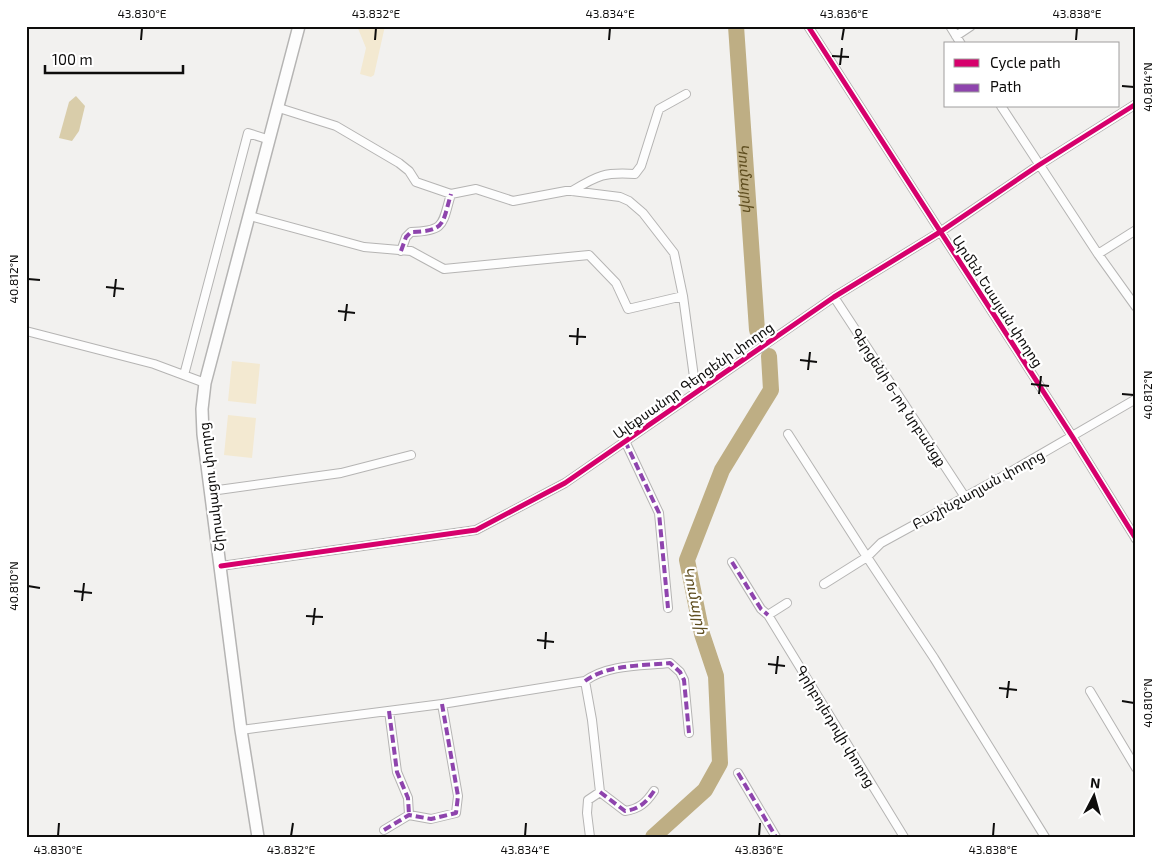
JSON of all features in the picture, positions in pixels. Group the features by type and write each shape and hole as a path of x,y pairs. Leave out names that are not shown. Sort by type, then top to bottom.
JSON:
{"main road":[{"name":"Շիրակացու փողոց","path":"258,837 241,730 203,434 202,408 205,383 279,108 299,26"}],"street":[{"name":"Արմեն Եսայան փողոց","path":"808,26 1072,436 1136,539"},
{"path":"950,26 960,42"},
{"path":"956,36 971,26"},
{"path":"572,191 595,177 613,173 635,174 641,166 659,109 686,94"},
{"name":"Ալեքսանդր Գերցենի փողոց","path":"221,566 476,530 565,482 834,297 940,232 1039,165 1136,104"},
{"path":"279,108 336,126 399,162 409,171 416,182 451,194 476,189 513,201 572,191 620,197 635,205 674,252 683,296 696,392"},
{"path":"1002,108 1098,254 1136,307"},
{"path":"184,375 248,133 270,140"},
{"path":"401,251 406,237 411,232 429,232 437,229 442,224 451,194"},
{"path":"250,216 364,247 411,251 444,269 589,256 616,283 628,309 683,296"},
{"path":"1098,254 1136,230"},
{"name":"Գերցենի 6-րդ նրբանցք","path":"834,297 965,497"},
{"path":"26,331 154,364 205,383"},
{"name":"Բաշինջաղյան փողոց","path":"824,584 867,557 881,542 965,497 1136,399"},
{"path":"788,434 934,658 1045,837"},
{"path":"625,441 659,513 668,608"},
{"path":"211,491 341,473 411,455"},
{"name":"Գրիբոյեդովի փողոց","path":"732,562 761,609 768,615 904,837"},
{"path":"768,615 788,603"},
{"path":"241,730 442,704 585,681 594,674 618,668 670,663 680,672 684,680 689,733"},
{"path":"585,681 592,720 600,792 625,811 636,809 647,801 654,791"},
{"path":"1090,691 1136,768"},
{"path":"384,830 409,815 431,819 456,813 458,796 442,704"},
{"path":"390,711 397,772 408,798 409,815"},
{"path":"738,773 776,837"},
{"path":"590,837 587,813 588,800 600,792"}],"shaded area":[{"path":"357,26 385,26 374,75 371,77 360,74 366,48"},
{"path":"76,96 85,106 79,131 72,141 59,138 69,102"},
{"path":"232,361 260,364 256,404 228,401"},
{"path":"228,415 256,418 252,458 224,455"}],"waterway":[{"name":"Կումայրի","path":"736,26 757,330"},
{"name":"Կումայրի","path":"653,837 705,790 720,763 716,676 702,634 687,560 722,470 771,390 769,356"}],"marked path":[{"path":"401,251 406,237 411,232 431,230 441,224 451,194"},
{"path":"625,441 659,513 668,608"},
{"path":"732,562 761,609 768,615"},
{"path":"585,681 604,671 670,663 680,672 684,680 689,733"},
{"path":"384,830 409,815 431,819 456,813 458,796 442,704"},
{"path":"389,711 397,772 408,798 409,815"},
{"path":"738,773 776,837"},
{"path":"600,792 625,811 642,805 654,791"}],"cycle path":[{"path":"808,26 1072,436 1136,539"},
{"path":"221,566 476,530 565,483 834,297 940,232 1039,165 1136,104"}]}
